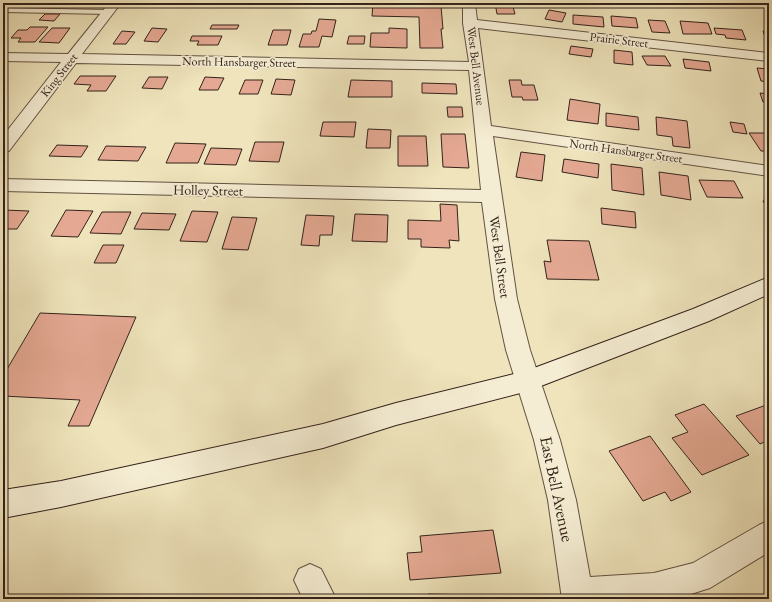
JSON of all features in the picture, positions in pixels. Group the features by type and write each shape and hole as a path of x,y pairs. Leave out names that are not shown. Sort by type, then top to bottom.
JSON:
{"street":[{"name":"West Bell Avenue","path":"469,3 470,23 484,130"},
{"name":"King Street","path":"3,148 111,7"},
{"name":"Prairie Street","path":"470,23 769,57"},
{"name":"North Hansbarger Street","path":"3,57 476,66"},
{"name":"North Hansbarger Street","path":"484,130 769,171"},
{"name":"West Bell Street","path":"484,130 491,196 506,299 518,350 528,381"},
{"name":"Holley Street","path":"3,185 491,196"},
{"path":"3,504 61,494 323,436 396,414 528,381 701,315 769,285"},
{"name":"East Bell Avenue","path":"528,381 548,440 562,500 578,596"},
{"path":"578,596 654,589 699,577 769,535"}],"lane":[{"path":"3,10 111,7"}],"building":[{"path":"373,3 397,3 397,6 441,6 443,48 420,48 419,17 372,16"},
{"path":"495,3 512,3 515,14 497,14"},
{"path":"549,10 566,13 562,22 545,19"},
{"path":"45,14 60,14 54,21 39,20"},
{"path":"573,15 603,17 604,27 573,24"},
{"path":"611,16 636,18 638,28 612,26"},
{"path":"319,19 336,20 332,37 322,36 319,47 299,47 303,34 311,34 312,31 316,31"},
{"path":"648,20 665,21 670,33 652,32"},
{"path":"680,21 708,23 712,34 683,34"},
{"path":"212,25 239,25 237,29 210,29"},
{"path":"30,27 48,27 35,42 18,42 21,38 11,38 18,30 27,30"},
{"path":"52,28 70,28 59,43 39,42"},
{"path":"152,28 167,29 158,42 144,41"},
{"path":"389,28 407,29 407,48 370,47 371,33 389,33"},
{"path":"714,28 742,30 746,40 726,38 725,35 716,34"},
{"path":"273,30 291,30 287,45 268,45"},
{"path":"122,31 135,32 126,44 113,44"},
{"path":"763,31 769,31 769,43 767,43"},
{"path":"192,36 222,36 218,45 197,45 199,41 190,41"},
{"path":"349,36 365,36 364,44 347,44"},
{"path":"571,46 593,49 591,57 569,54"},
{"path":"614,50 632,52 633,65 614,63"},
{"path":"642,56 665,56 671,66 647,65"},
{"path":"683,59 709,62 711,71 685,68"},
{"path":"757,68 769,69 769,82 761,81"},
{"path":"80,76 116,76 106,91 87,91 91,85 74,84"},
{"path":"149,77 168,77 162,89 142,88"},
{"path":"205,77 224,78 218,90 199,90"},
{"path":"276,79 295,80 291,95 271,94"},
{"path":"245,80 263,80 258,94 239,94"},
{"path":"351,80 392,81 392,97 348,97"},
{"path":"509,80 521,80 522,85 534,85 538,100 523,100 522,97 512,97"},
{"path":"422,83 456,84 457,94 422,93"},
{"path":"760,93 769,94 769,103 763,102"},
{"path":"570,99 600,104 598,124 567,120"},
{"path":"447,107 462,107 463,117 448,117"},
{"path":"606,113 638,117 639,130 606,126"},
{"path":"656,117 687,121 690,148 673,146 672,137 657,135"},
{"path":"323,122 356,122 354,137 320,136"},
{"path":"730,122 744,124 747,134 733,132"},
{"path":"368,129 391,130 390,148 366,148"},
{"path":"749,133 768,133 769,151 761,151"},
{"path":"441,134 465,134 469,168 443,167"},
{"path":"398,136 426,136 428,166 398,166"},
{"path":"255,142 284,142 279,162 249,161"},
{"path":"175,143 206,144 198,163 166,163"},
{"path":"57,145 88,146 81,157 49,156"},
{"path":"106,146 146,147 138,161 98,160"},
{"path":"211,148 242,149 236,165 204,164"},
{"path":"521,152 545,155 542,181 516,177"},
{"path":"564,159 599,164 598,178 562,172"},
{"path":"611,164 642,168 644,195 612,190"},
{"path":"659,172 688,176 691,200 661,195"},
{"path":"699,180 734,181 743,198 707,197"},
{"path":"769,190 769,204 763,202"},
{"path":"440,204 457,205 459,241 449,240 450,248 421,247 421,239 408,239 408,220 441,221"},
{"path":"601,208 635,212 636,228 602,224"},
{"path":"3,210 29,211 17,229 3,229"},
{"path":"66,210 93,211 78,237 51,236"},
{"path":"192,211 218,212 207,242 180,241"},
{"path":"102,212 131,212 121,234 90,233"},
{"path":"142,213 176,214 169,230 134,229"},
{"path":"355,214 388,215 387,242 352,241"},
{"path":"306,215 334,216 332,235 320,235 319,246 301,245"},
{"path":"232,217 257,218 248,250 222,249"},
{"path":"547,240 589,241 599,280 547,279 544,261 551,262"},
{"path":"103,245 124,245 116,263 94,263"},
{"path":"40,313 136,317 89,426 68,426 80,400 3,396 3,376"},
{"path":"704,404 749,455 702,475 672,438 688,432 675,415"},
{"path":"769,404 769,440 760,444 736,416"},
{"path":"650,436 691,492 671,501 665,492 643,501 609,451"},
{"path":"493,530 501,573 410,580 407,553 422,552 420,536"},
{"path":"428,594 480,595 480,599 429,599"}]}
